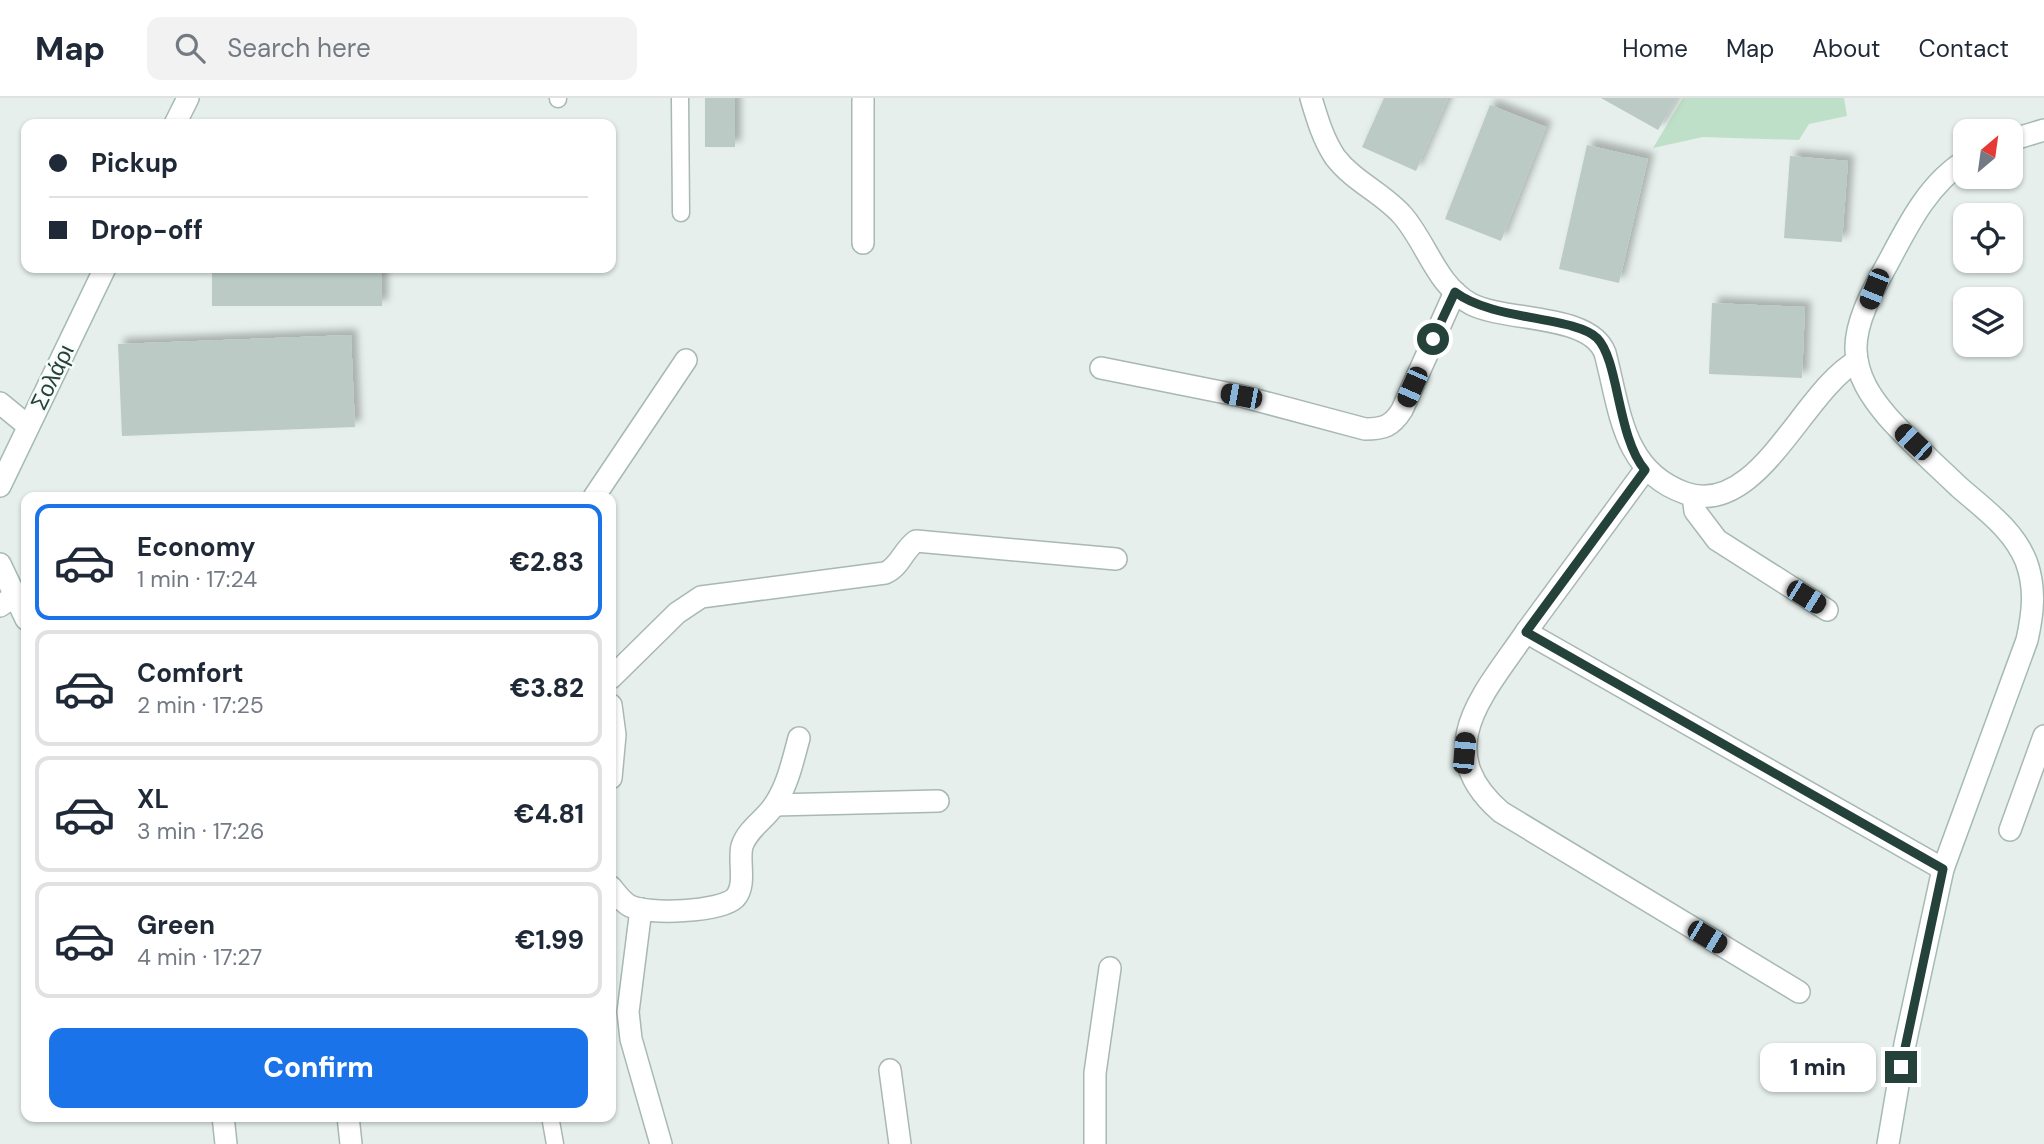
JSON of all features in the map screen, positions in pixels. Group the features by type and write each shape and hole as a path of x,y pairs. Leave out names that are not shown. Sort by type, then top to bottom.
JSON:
{"street":[{"path":"177,119 187,98"},
{"path":"863,98 863,243"},
{"path":"1311,98 1324,136 1336,158 1353,176 1401,213 1455,292 1470,303 1487,310 1578,329 1597,338 1605,353 1630,443 1645,470 1668,486 1693,496 1717,496 1751,476 1782,442 1826,384 1857,361"},
{"path":"2023,136 2044,130"},
{"path":"1888,1144 1905,1044 1943,869 2027,640 2033,611 2036,566 1997,519 1897,427 1876,403 1865,385 1857,361 1857,340 1864,313 1900,239 1941,180 1953,171"},
{"name":"Σολάρι","path":"0,486 103,273"},
{"path":"1101,368 1241,396 1365,429 1379,429 1389,426 1402,410 1455,292"},
{"path":"597,492 685,360"},
{"path":"0,404 28,426"},
{"path":"1645,470 1526,632 1477,705 1466,729 1466,763 1481,795 1501,812 1799,992"},
{"path":"1693,496 1695,511 1717,541 1827,610"},
{"path":"616,673 677,613 701,597 885,573 892,570 907,547 916,541 1116,559"},
{"path":"0,564 4,600 21,615"},
{"path":"1526,632 1943,869"},
{"path":"2010,831 2044,736"},
{"path":"616,892 629,905 663,913 730,901 739,892 745,839 775,805 785,787 799,738"},
{"path":"775,805 938,801"},
{"path":"641,909 620,1013 631,1039 661,1144"},
{"path":"1096,1144 1096,1061 1110,968"},
{"path":"890,1070 900,1144"},
{"path":"224,1122 226,1144"},
{"path":"349,1122 351,1144"}],"lane":[{"path":"680,98 681,213"},
{"path":"551,1122 555,1144"}],"green space":[{"path":"1683,98 1844,98 1847,116 1809,124 1799,140 1703,137 1653,148"}],"building":[{"path":"705,98 735,98 735,147 705,147"},
{"path":"1384,98 1448,98 1416,171 1362,147"},
{"path":"1601,98 1677,98 1658,130"},
{"path":"1490,105 1546,127 1501,241 1445,219"},
{"path":"1587,145 1648,159 1619,283 1559,269"},
{"path":"1790,156 1848,161 1842,242 1784,238"},
{"path":"212,273 382,273 382,306 212,306"},
{"path":"1712,303 1805,307 1802,378 1709,374"},
{"path":"351,335 355,427 122,436 118,344"}],"route":[{"path":"1433,339 1455,292 1470,303 1487,310 1589,332 1602,344 1630,443 1645,470 1526,632 1943,869 1901,1067"}]}
